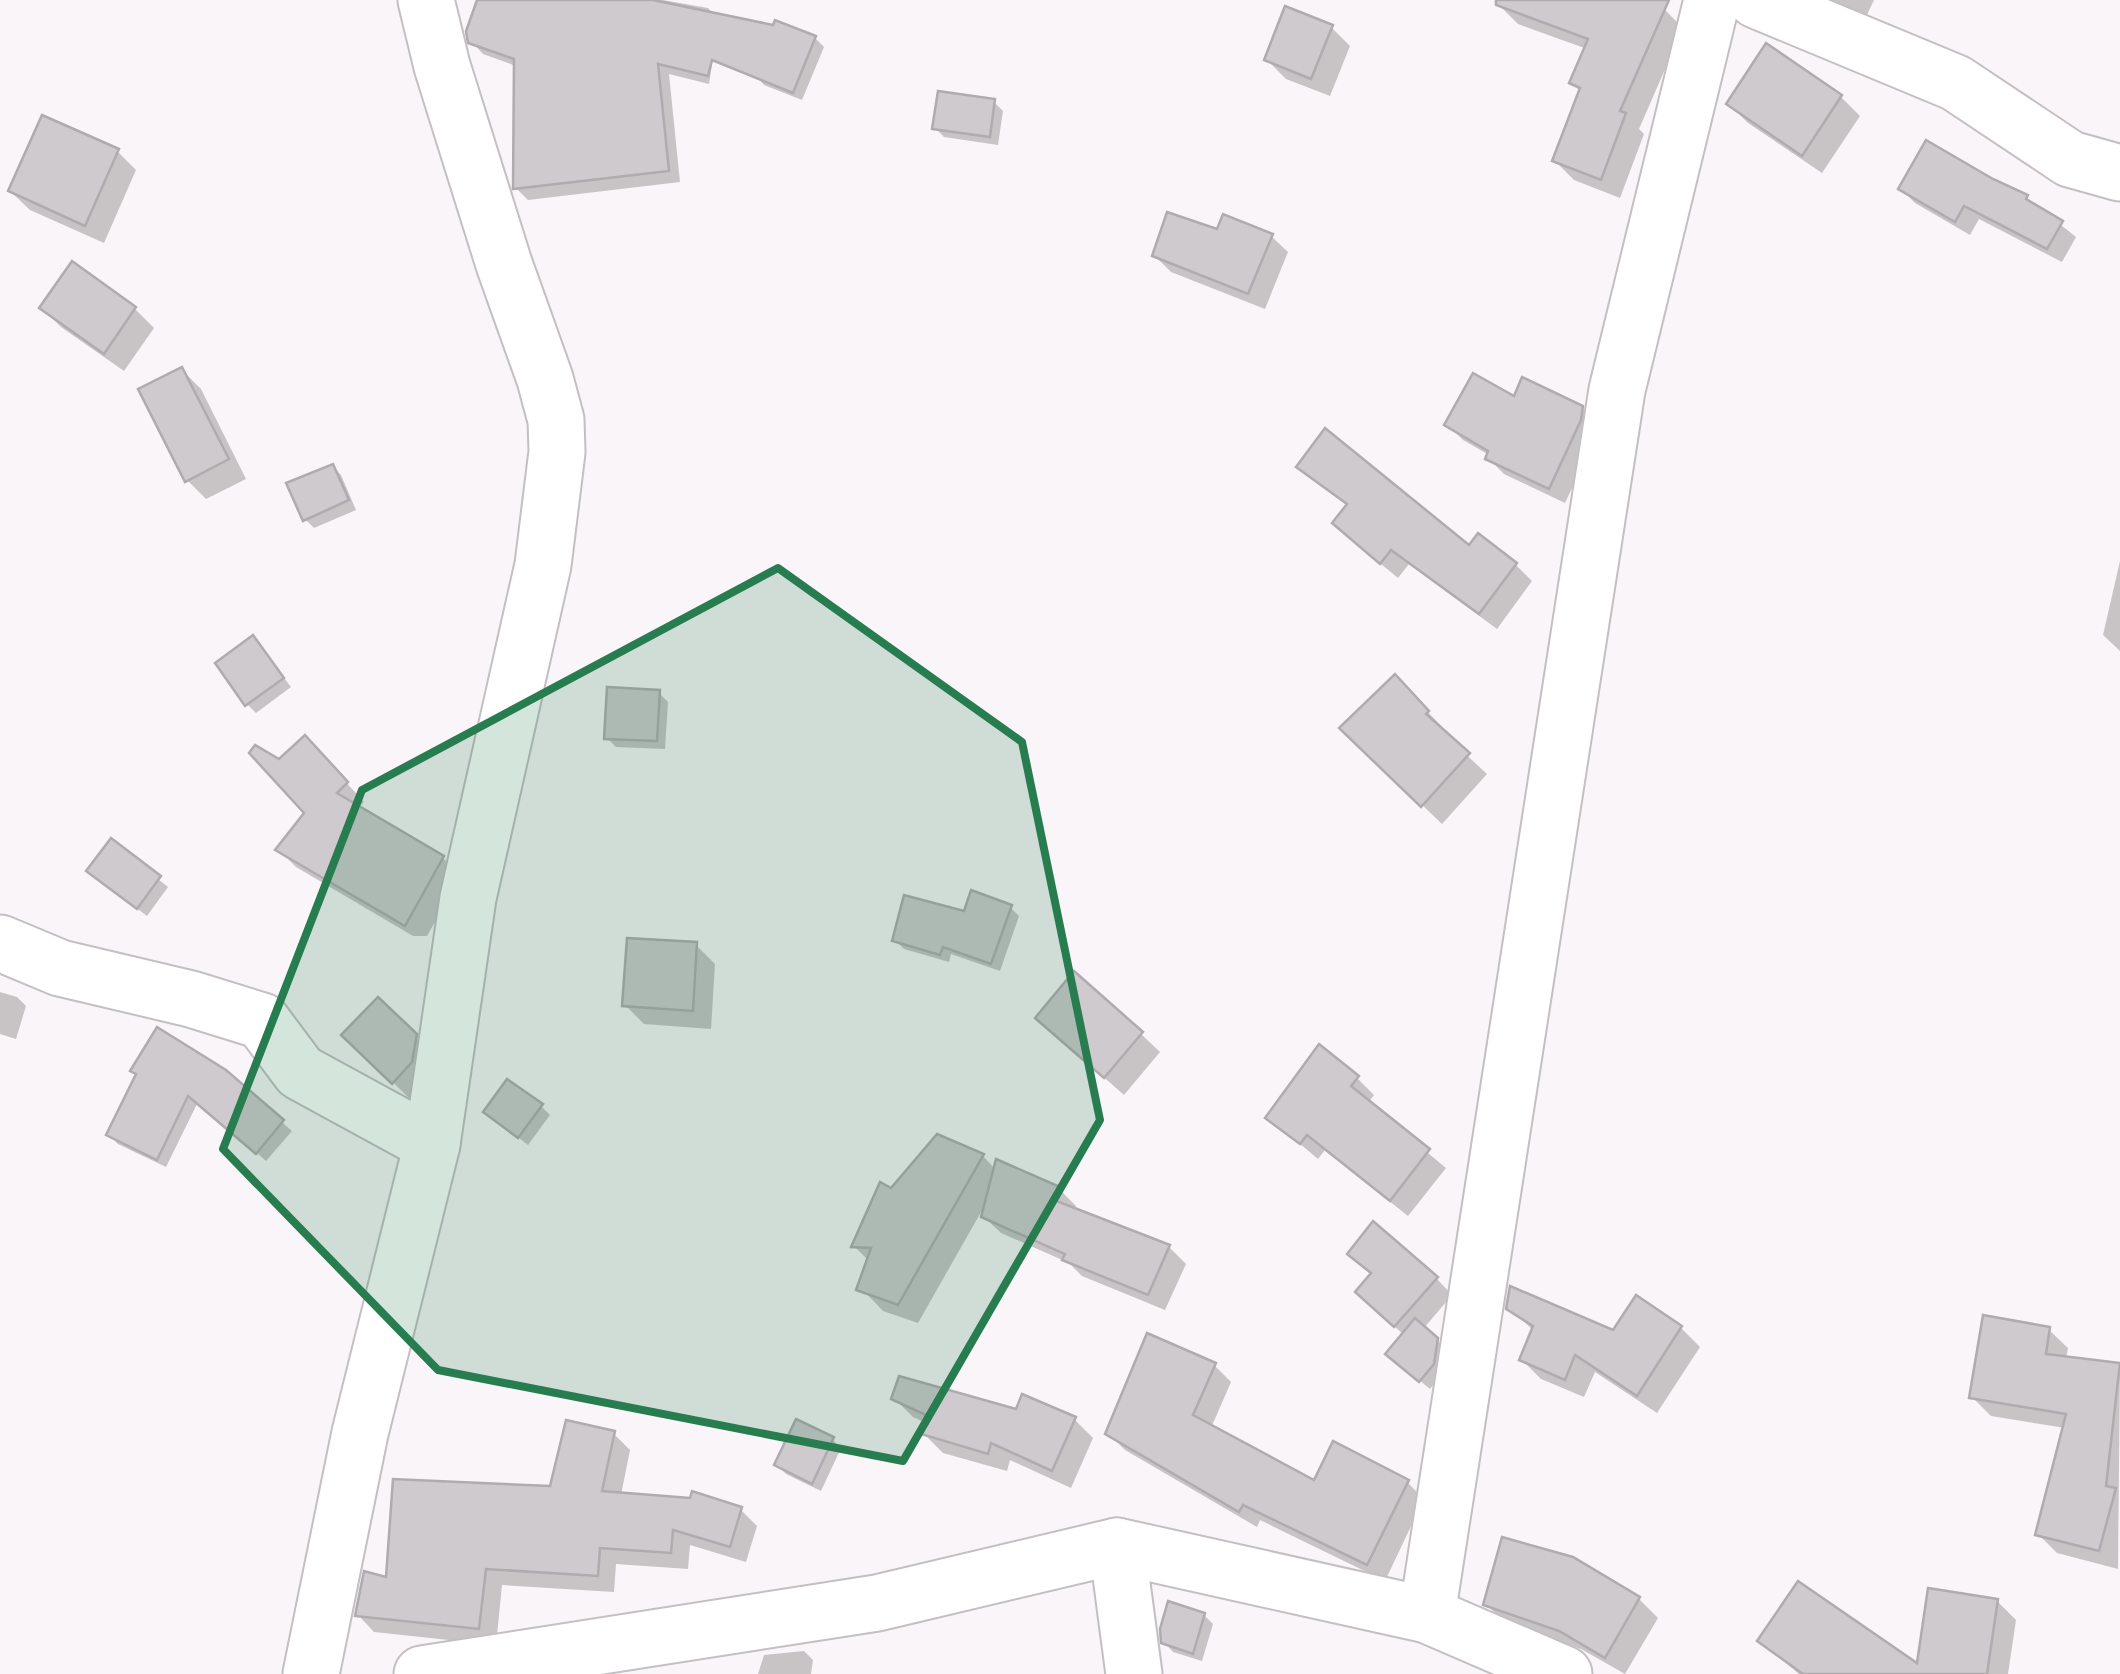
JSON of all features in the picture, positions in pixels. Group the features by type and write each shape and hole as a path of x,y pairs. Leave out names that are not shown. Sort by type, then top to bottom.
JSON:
{"street":[{"path":"311,1674 360,1432 432,1144 468,898 543,565 557,452 556,420 546,379 498,246 442,66 426,0"},
{"path":"1427,1615 1618,390 1712,0"},
{"path":"1756,0 1956,83 2070,159 2120,173"},
{"path":"0,943 60,968 190,998 262,1020 300,1072 432,1144"},
{"path":"1116,1546 1134,1674"},
{"path":"422,1674 878,1603 1116,1546 1427,1615 1564,1674"}],"highlighted area":[{"path":"778,568 1022,742 1100,1120 903,1461 438,1370 223,1149 362,790"}],"building":[{"path":"477,0 653,0 773,25 775,20 816,36 793,93 712,60 708,76 658,64 669,171 513,189 514,59 468,43 466,31"},
{"path":"1496,0 1669,0 1620,111 1626,113 1601,180 1552,161 1580,88 1569,83 1588,39 1496,5"},
{"path":"1285,6 1333,25 1311,79 1264,60"},
{"path":"1766,43 1842,95 1802,156 1726,104"},
{"path":"938,91 995,99 990,137 932,129"},
{"path":"42,115 119,149 85,226 8,191"},
{"path":"1926,140 2028,195 2026,199 2063,221 2047,249 1964,206 1955,222 1898,189"},
{"path":"1167,212 1217,229 1223,214 1273,234 1248,294 1152,256"},
{"path":"72,261 136,307 104,354 39,308"},
{"path":"182,367 229,459 185,482 138,389"},
{"path":"1473,373 1514,396 1522,377 1583,406 1581,420 1549,489 1485,459 1488,451 1444,425"},
{"path":"1325,428 1469,545 1478,533 1517,563 1479,614 1391,550 1380,564 1332,523 1347,504 1296,467"},
{"path":"333,464 349,500 303,521 286,483"},
{"path":"253,635 284,678 245,706 215,663"},
{"path":"1395,674 1429,711 1426,714 1470,753 1421,807 1339,728"},
{"path":"607,687 660,690 657,741 604,739"},
{"path":"305,735 348,782 337,793 444,856 405,926 275,850 304,813 249,753 255,745 279,759"},
{"path":"111,838 161,876 137,909 86,871"},
{"path":"971,890 1012,905 991,964 943,947 940,955 892,941 904,895 964,911"},
{"path":"627,938 697,942 693,1011 622,1006"},
{"path":"1074,971 1143,1032 1104,1078 1035,1018"},
{"path":"378,997 417,1034 412,1062 392,1084 341,1035"},
{"path":"157,1027 226,1070 284,1120 256,1154 188,1096 157,1160 106,1135 136,1074 130,1071"},
{"path":"1319,1044 1359,1076 1351,1086 1430,1149 1390,1201 1307,1135 1300,1144 1265,1118"},
{"path":"507,1079 543,1104 518,1138 483,1112"},
{"path":"937,1134 984,1154 898,1305 856,1290 871,1248 851,1247 880,1182 891,1188"},
{"path":"996,1159 1060,1187 1054,1200 1170,1245 1148,1295 1062,1260 1065,1254 981,1217"},
{"path":"1373,1221 1438,1277 1394,1327 1355,1292 1371,1273 1347,1254"},
{"path":"1510,1286 1613,1330 1636,1295 1682,1326 1637,1396 1575,1355 1565,1380 1519,1360 1533,1326 1506,1309"},
{"path":"1983,1315 2050,1327 2046,1354 2120,1363 2106,1486 2116,1488 2099,1551 2035,1535 2066,1414 1969,1398"},
{"path":"1415,1318 1438,1338 1434,1364 1419,1382 1385,1354"},
{"path":"1147,1333 1216,1363 1193,1415 1314,1480 1333,1441 1409,1480 1367,1565 1243,1505 1239,1512 1105,1434"},
{"path":"899,1376 1016,1409 1022,1394 1076,1417 1052,1471 991,1443 988,1454 921,1434 926,1415 891,1399"},
{"path":"796,1419 834,1437 812,1484 774,1465"},
{"path":"566,1420 615,1431 602,1491 690,1498 692,1491 742,1507 730,1547 673,1530 671,1553 600,1548 598,1576 486,1569 479,1629 355,1616 364,1571 386,1577 393,1479 550,1486"},
{"path":"1502,1537 1573,1557 1640,1597 1605,1658 1559,1631 1483,1605"},
{"path":"1798,1581 1917,1663 1928,1588 1998,1599 1987,1674 1803,1674 1757,1641"},
{"path":"1168,1601 1205,1613 1193,1654 1161,1643 1160,1629"}]}
